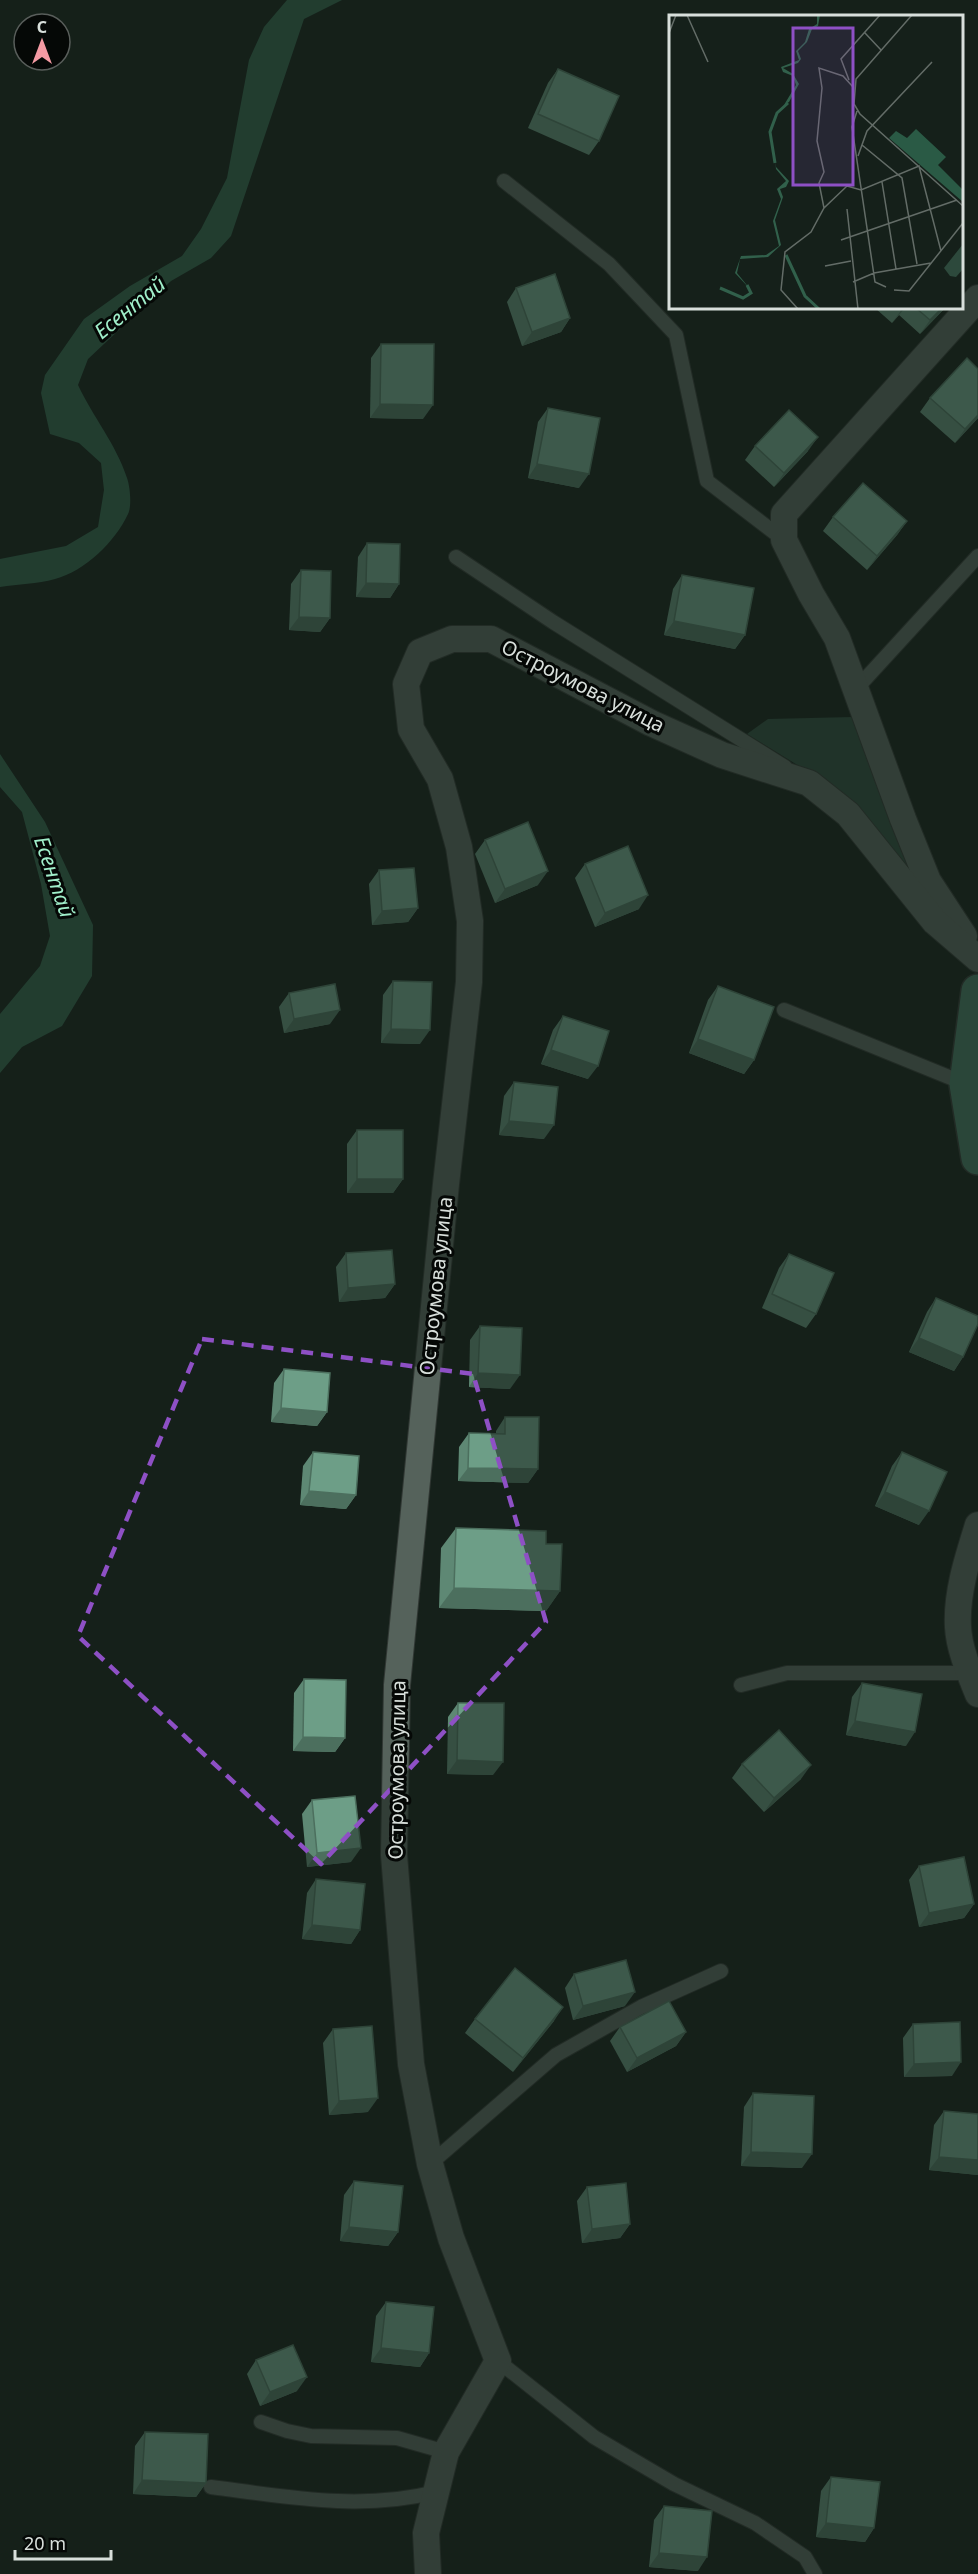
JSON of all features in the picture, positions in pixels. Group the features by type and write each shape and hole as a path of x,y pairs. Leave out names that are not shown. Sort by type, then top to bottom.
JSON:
{"street":[{"path":"784,540 784,514 978,298"},
{"name":"Остроумова улица","path":"784,540 811,594 837,638 928,881 978,957"},
{"name":"Остроумова улица","path":"498,2361 451,2238 430,2164 411,2064 394,1855 397,1685 446,1184 469,982 470,921 459,847 440,778 411,729 406,684 420,652 452,639 490,639 651,723 722,755 809,783 848,814 934,922 978,957"},
{"path":"978,991 966,1084 978,1158"},
{"path":"974,1684 958,1627 961,1593 978,1525"},
{"path":"428,2574 426,2534 446,2452 498,2361"}],"lane":[{"path":"504,181 609,264 676,335 707,481 784,540"},
{"path":"857,688 978,556"},
{"path":"456,557 552,622 750,743 809,783"},
{"path":"784,1010 966,1084"},
{"path":"741,1685 787,1673 974,1684"},
{"path":"430,2164 556,2055 641,2007 720,1971"},
{"path":"498,2361 594,2437 674,2484 755,2523 805,2557 815,2574"},
{"path":"261,2422 311,2436 397,2438 446,2452"},
{"path":"212,2487 342,2503 404,2500 436,2492"}],"highlighted area":[{"path":"202,1339 473,1374 546,1622 321,1864 78,1636"}],"shaded area":[{"path":"853,717 879,791 917,877 889,850 838,790 747,734 768,719"}],"water":[{"name":"Есентай","path":"287,0 342,0 304,19 231,236 211,258 171,281 88,359 78,385 122,466 130,491 128,514 107,545 77,569 48,581 0,587 0,559 66,546 98,527 104,490 101,463 79,443 50,434 41,393 45,375 84,319 130,286 182,256 201,229 227,178 249,60 264,27"},
{"name":"Есентай","path":"0,754 45,822 93,925 92,976 62,1026 22,1047 0,1073 0,1014 40,966 50,936 41,884 22,812 0,787"}],"building":[{"path":"558,69 619,96 599,141 538,114"},
{"path":"555,274 570,318 532,332 516,288"},
{"path":"917,309 941,309 930,320"},
{"path":"381,344 434,344 433,405 380,404"},
{"path":"967,358 978,369 978,415 965,429 930,398"},
{"path":"548,408 600,418 589,474 537,464"},
{"path":"789,410 818,437 784,473 755,446"},
{"path":"863,483 907,521 877,556 833,517"},
{"path":"367,543 400,544 399,584 366,583"},
{"path":"301,570 331,571 330,618 299,617"},
{"path":"682,575 754,588 745,635 674,621"},
{"path":"528,822 548,871 505,889 485,840"},
{"path":"628,846 648,895 605,913 585,864"},
{"path":"414,868 418,908 382,911 379,870"},
{"path":"393,981 432,982 430,1030 391,1029"},
{"path":"335,984 340,1010 294,1019 289,993"},
{"path":"718,986 774,1007 754,1060 698,1039"},
{"path":"563,1016 609,1031 598,1066 551,1050"},
{"path":"514,1082 558,1087 554,1125 509,1121"},
{"path":"357,1130 403,1130 403,1179 357,1179"},
{"path":"392,1250 395,1284 348,1288 346,1253"},
{"path":"789,1254 834,1273 816,1314 772,1294"},
{"path":"936,1298 978,1316 978,1324 963,1357 919,1338"},
{"path":"480,1326 522,1328 520,1375 478,1373"},
{"path":"284,1369 330,1373 327,1412 281,1408"},
{"path":"505,1417 539,1417 538,1469 468,1468 469,1433 505,1434"},
{"path":"313,1452 359,1456 356,1495 309,1491"},
{"path":"902,1452 947,1472 929,1511 885,1492"},
{"path":"456,1528 546,1531 546,1544 562,1544 560,1591 454,1588"},
{"path":"304,1679 346,1680 345,1738 303,1737"},
{"path":"862,1683 922,1694 915,1732 855,1721"},
{"path":"458,1703 504,1703 503,1762 457,1760"},
{"path":"779,1730 811,1765 774,1798 742,1764"},
{"path":"355,1796 361,1848 317,1853 312,1800"},
{"path":"964,1857 974,1904 929,1913 919,1866"},
{"path":"316,1879 365,1884 360,1930 312,1925"},
{"path":"626,1960 635,1992 583,2006 574,1974"},
{"path":"515,1968 563,2007 523,2058 475,2019"},
{"path":"669,2001 686,2032 637,2058 620,2027"},
{"path":"960,2022 961,2062 914,2064 913,2024"},
{"path":"372,2026 378,2098 339,2101 333,2029"},
{"path":"753,2093 814,2096 812,2154 751,2152"},
{"path":"944,2111 978,2114 978,2160 939,2157"},
{"path":"354,2181 403,2186 398,2232 349,2227"},
{"path":"626,2183 630,2224 592,2229 587,2187"},
{"path":"386,2302 434,2307 429,2353 381,2348"},
{"path":"293,2345 307,2377 270,2392 256,2360"},
{"path":"145,2432 208,2434 206,2483 142,2480"},
{"path":"831,2477 880,2482 874,2528 826,2523"},
{"path":"664,2506 712,2511 707,2557 659,2553"}]}
